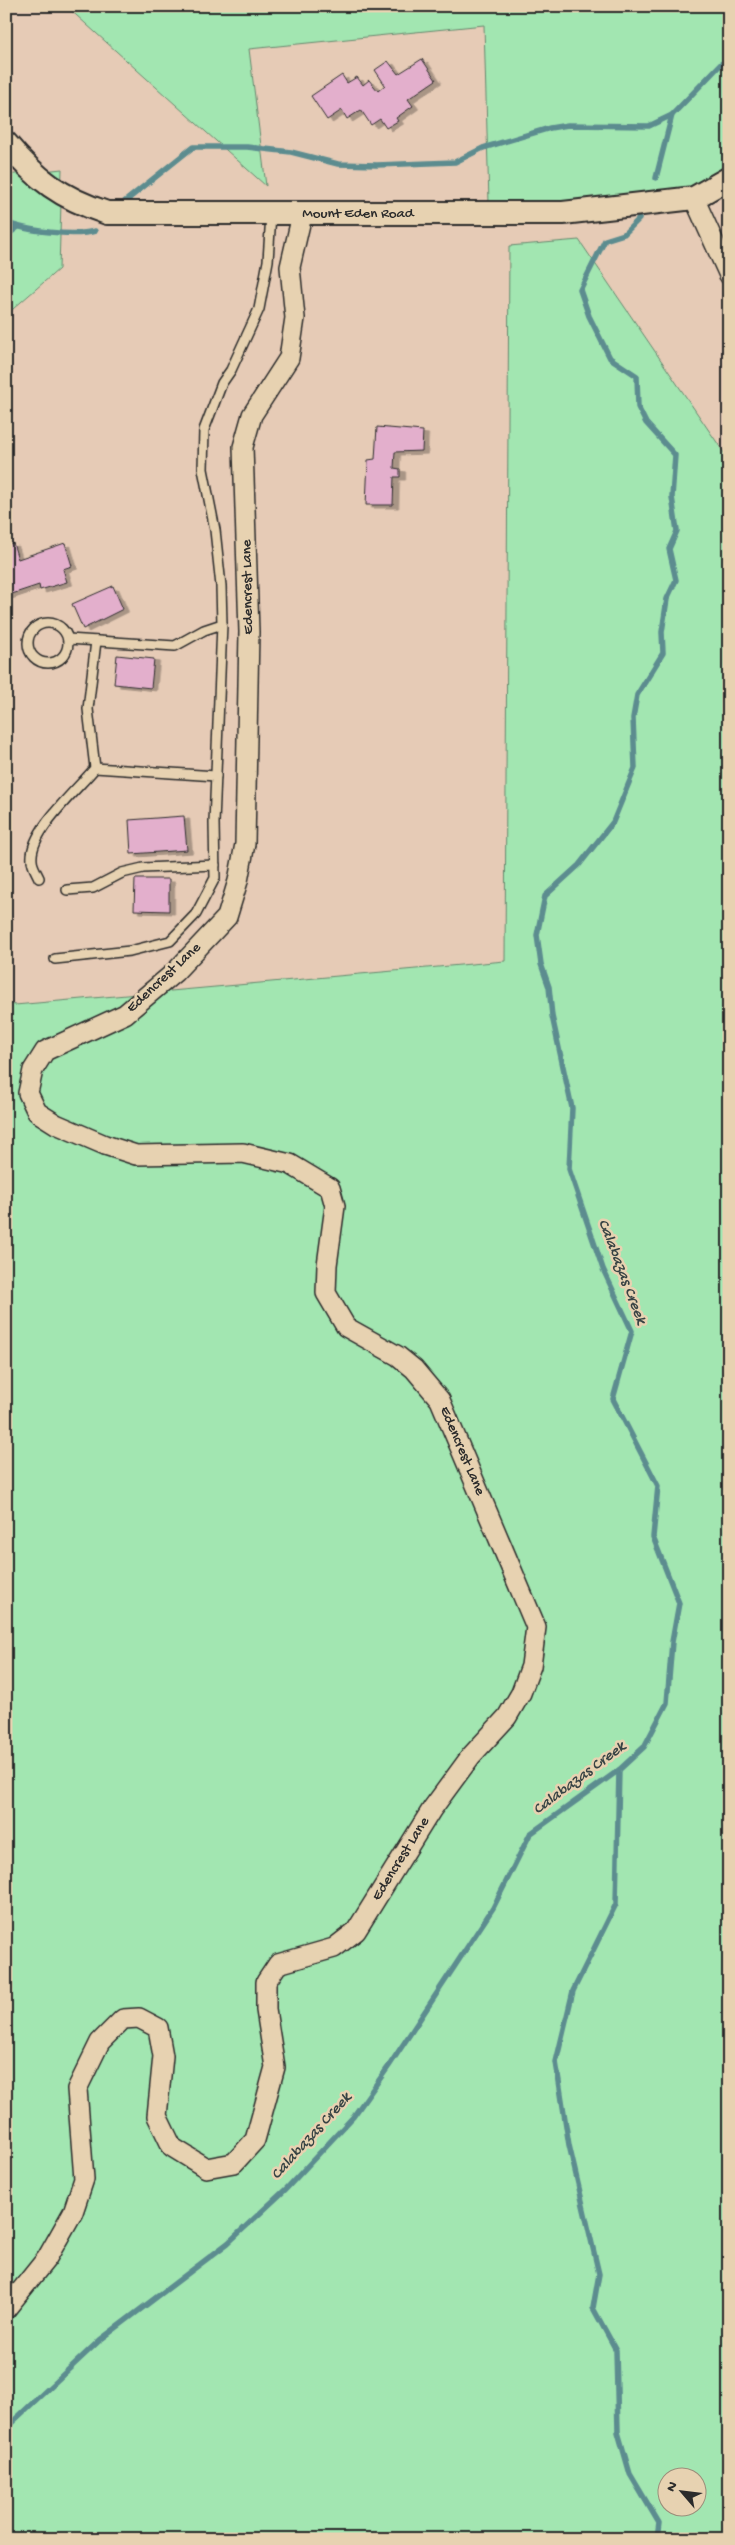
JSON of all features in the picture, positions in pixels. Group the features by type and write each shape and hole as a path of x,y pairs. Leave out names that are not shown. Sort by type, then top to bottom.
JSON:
{"street":[{"name":"Mount Eden Road","path":"6,143 57,192 81,204 106,212 302,215 564,213 694,198 729,178"},
{"path":"694,198 729,275"},
{"name":"Edencrest Lane","path":"6,2308 47,2258 73,2212 84,2179 77,2089 100,2042 123,2019 138,2018 158,2028 163,2056 157,2116 172,2147 206,2168 234,2163 255,2140 275,2067 266,2010 266,1982 278,1964 334,1948 356,1931 432,1809 471,1756 507,1717 521,1693 531,1666 536,1627 440,1400 414,1369 398,1356 346,1327 326,1294 335,1206 330,1188 290,1164 243,1153 136,1155 105,1145 56,1124 37,1112 28,1093 33,1070 45,1051 125,1014 175,972 227,917 238,881 245,844 249,632 243,446 252,415 288,358 295,318 290,267 302,215"}],"lane":[{"path":"55,959 130,951 170,941 196,914 215,878 222,586 215,530 203,469 204,430 222,383 231,370 259,309 268,261 272,214"},
{"path":"48,623 61,627 68,639 66,652 62,657 51,663 44,663 33,657 28,645 29,638 36,627 48,623"},
{"path":"68,639 175,646 204,630 222,624"},
{"path":"96,641 88,709 96,768"},
{"path":"96,768 216,776"},
{"path":"39,878 32,860 35,843 59,808 96,768"},
{"path":"67,890 93,888 122,873 143,868 215,865"}],"green space":[{"path":"66,6 729,6 729,179 703,202 489,203 484,25 249,49 266,186"},
{"path":"62,169 59,269 6,315 6,175"},
{"path":"579,240 729,460 729,2539 6,2539 6,1003 15,1005 505,961 509,246"}],"building":[{"path":"422,59 436,80 408,99 413,106 396,118 398,121 386,128 380,119 371,125 361,110 347,119 342,110 327,120 311,96 342,75 347,83 357,77 363,85 369,80 378,91 385,85 375,70 388,61 398,74"},
{"path":"377,427 423,431 422,451 395,452 394,468 400,469 400,477 394,477 393,505 366,505 368,460 375,459"},
{"path":"13,543 18,559 65,543 72,566 63,569 67,582 40,590 39,585 6,596 6,545"},
{"path":"113,586 123,609 83,629 72,604"},
{"path":"117,655 154,659 151,688 114,684"},
{"path":"184,816 187,850 131,854 129,820"},
{"path":"135,879 169,879 169,911 134,910"}],"waterway":[{"name":"Calabazas Creek","path":"656,178 672,115 721,64 729,62"},
{"path":"123,203 193,147 247,147 291,152 338,164 377,165 455,162 483,148 550,128 568,125 649,126 672,115"},
{"name":"Calabazas Creek","path":"6,2428 100,2340 228,2243 286,2189 353,2117 389,2066 493,1908 530,1834 619,1770 644,1747 667,1703 672,1642 679,1603 653,1537 658,1486 613,1399 632,1331 603,1269 569,1169 572,1108 552,1016 549,987 541,964 537,935 545,896 579,865 613,822 635,768 633,718 637,695 663,653 662,632 667,599 676,580 669,549 677,531 672,497 675,455 646,423 638,407 637,376 610,358 589,316 580,290 605,240 624,234 639,219"},
{"path":"6,222 25,228 50,232 86,233 95,231"},
{"path":"6,236 18,227"},
{"path":"619,1770 616,1904 573,1991 556,2062 569,2145 599,2274 593,2308 616,2350 618,2432 630,2474 659,2523 657,2539"}]}
